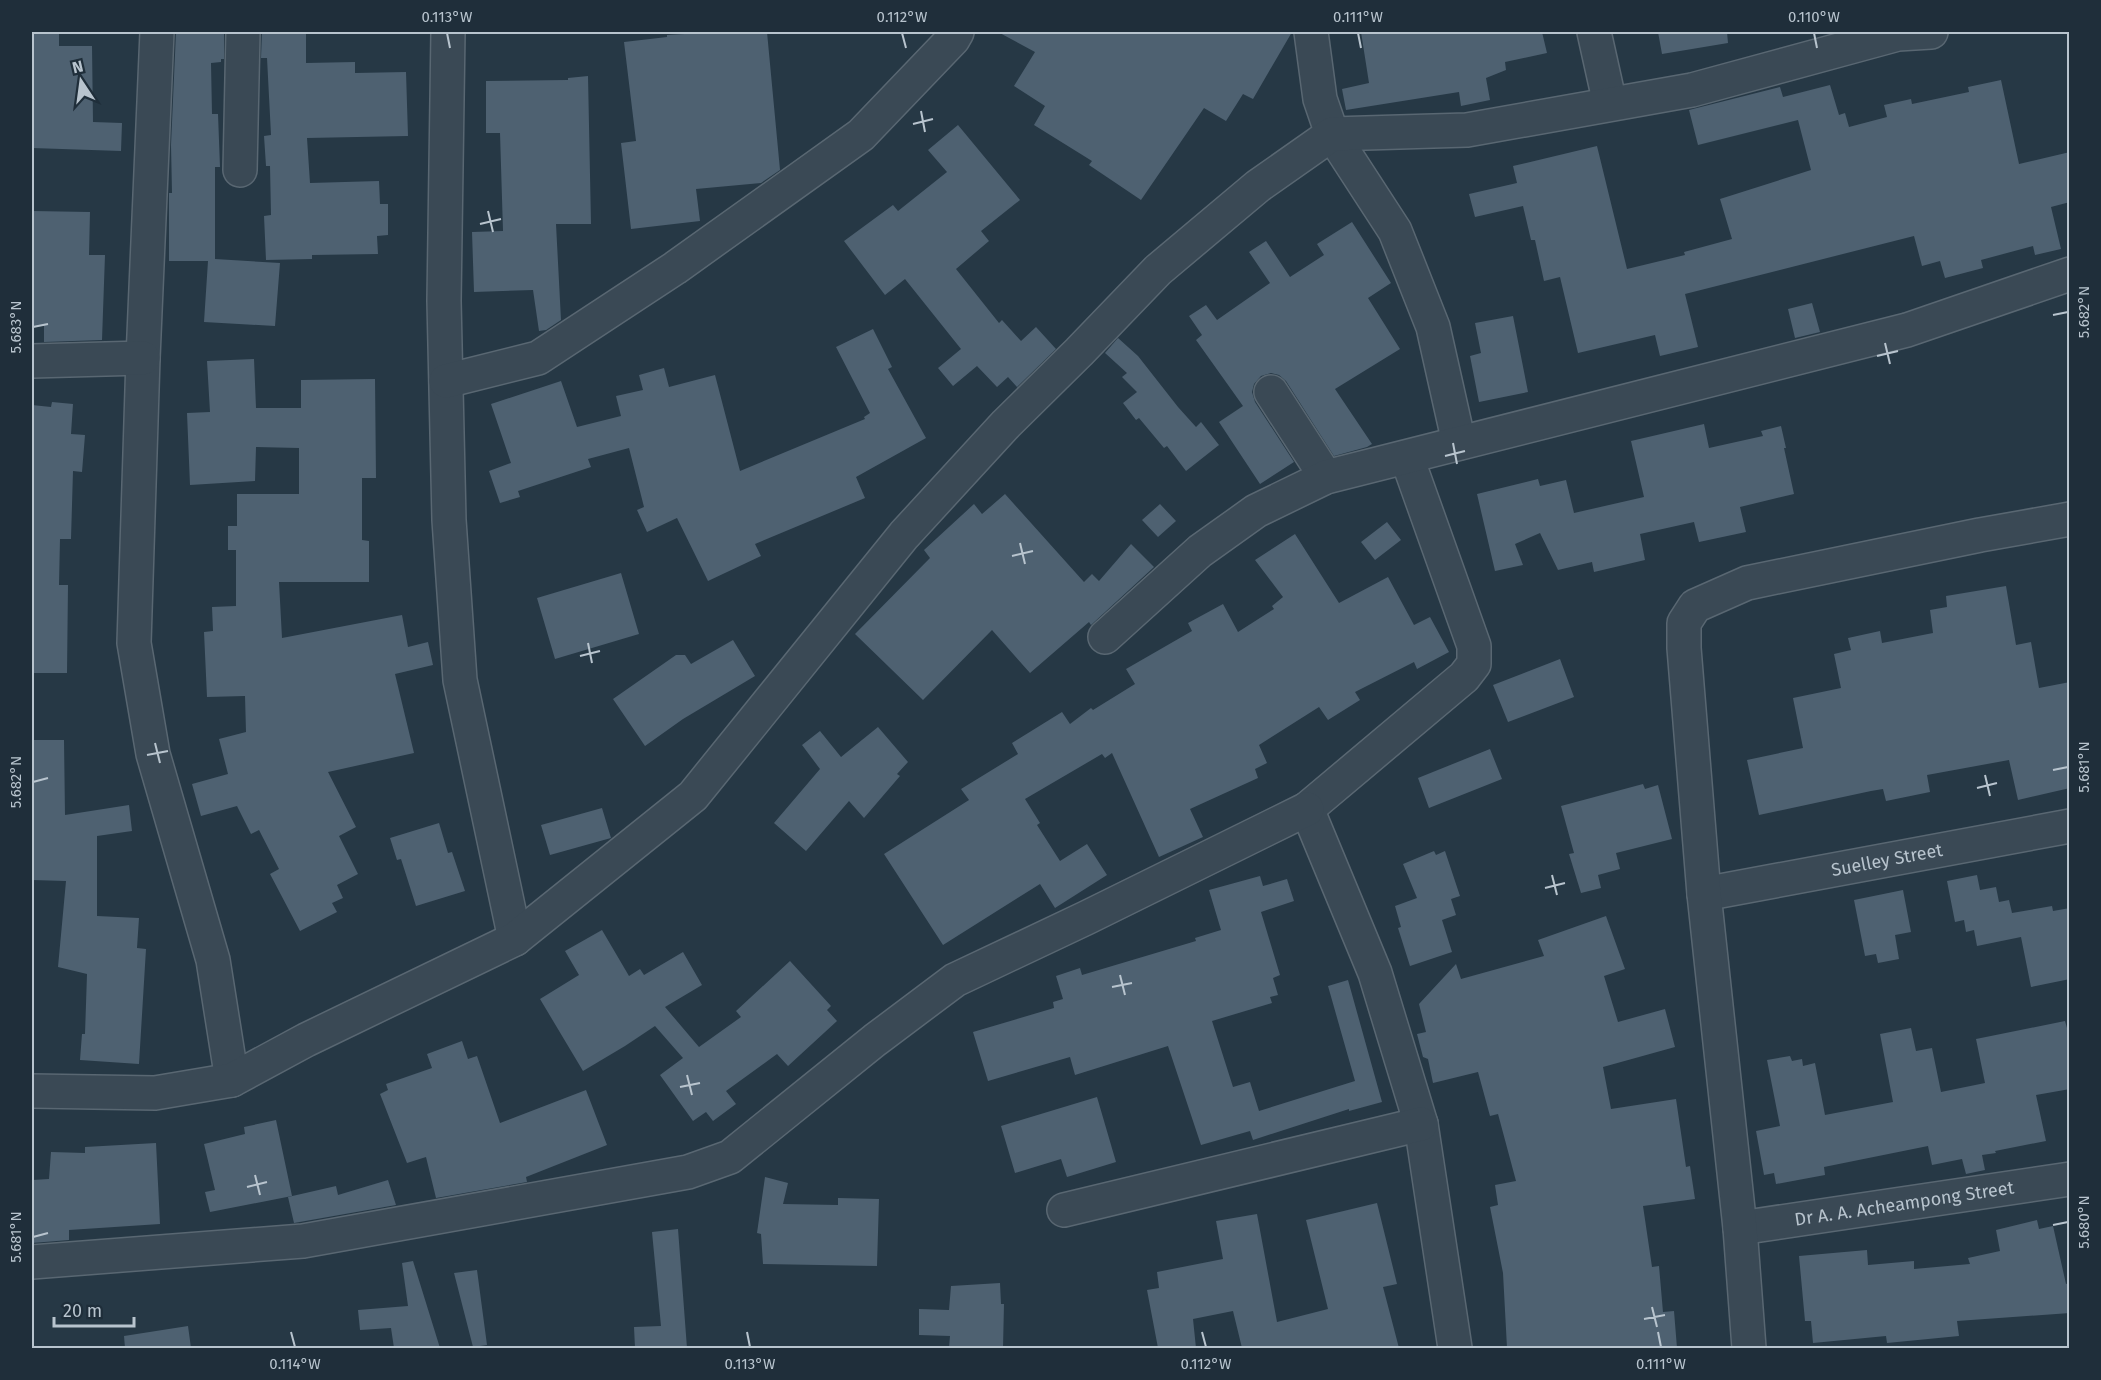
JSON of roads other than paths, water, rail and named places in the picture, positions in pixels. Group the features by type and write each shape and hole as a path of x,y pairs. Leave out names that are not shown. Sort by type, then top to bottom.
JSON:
{"street":[{"path":"157,32 134,643 153,754 213,960 232,1080"},
{"path":"240,170 243,32"},
{"path":"448,32 444,301 449,520 460,680 515,939"},
{"path":"446,381 538,358 675,268 861,135 953,39 957,32"},
{"path":"1311,32 1320,99 1332,134 1395,231 1433,327 1459,443"},
{"path":"1594,32 1610,104"},
{"path":"32,1091 155,1093 232,1080 306,1040 515,939 693,796 904,535 1006,424 1080,352 1158,270 1257,186 1332,134 1467,130 1692,90 1898,33 1931,32"},
{"path":"1105,637 1200,551 1256,511 1326,477 1907,330 2070,274"},
{"path":"32,361 143,358"},
{"path":"1271,392 1326,477"},
{"path":"32,1262 303,1241 688,1172 730,1157 875,1040 955,980 1307,809 1464,677 1474,664 1474,646 1407,458"},
{"path":"1749,1348 1740,1228 1704,894 1684,648 1684,623 1695,606 1748,583 1980,535 2070,519"},
{"path":"1307,809 1376,973 1421,1124 1455,1348"},
{"name":"Suelley Street","path":"1704,894 2070,826"},
{"path":"1064,1209 1421,1124"},
{"name":"Dr A. A. Acheampong Street","path":"1740,1228 2070,1179"}]}
